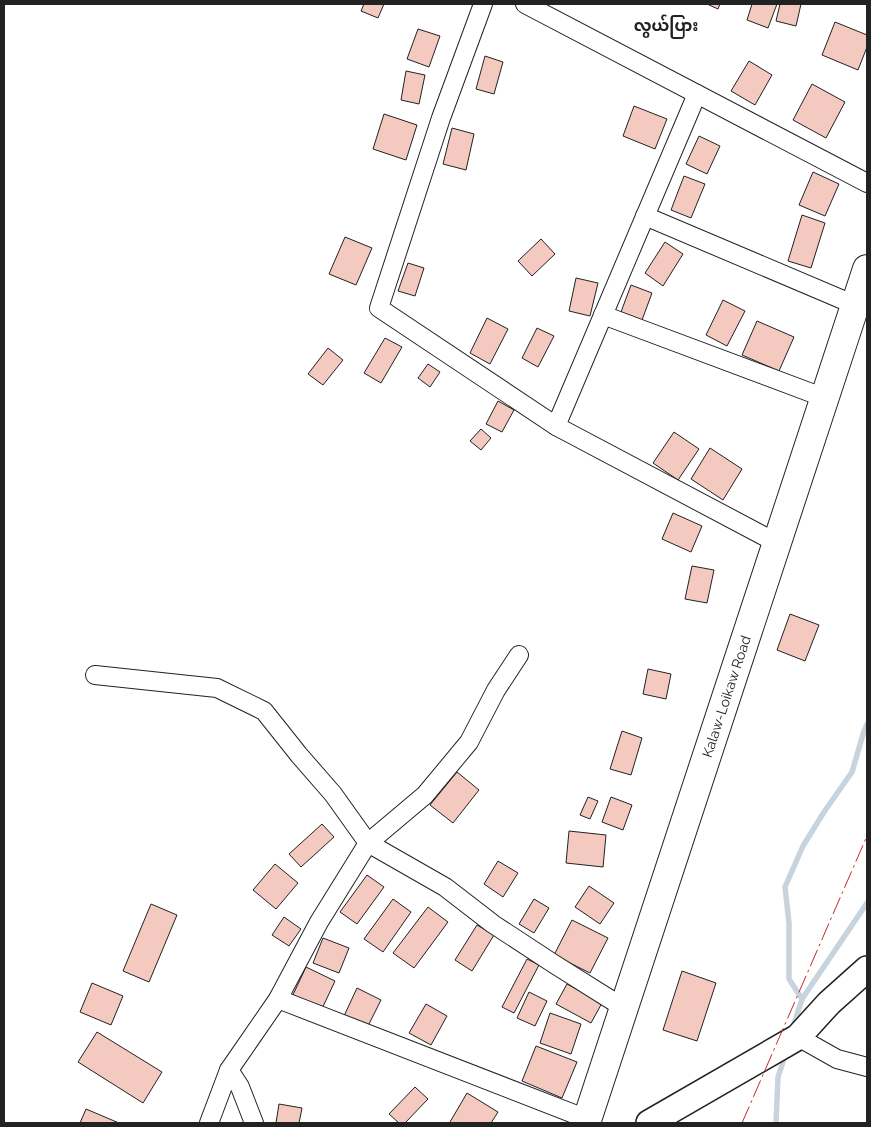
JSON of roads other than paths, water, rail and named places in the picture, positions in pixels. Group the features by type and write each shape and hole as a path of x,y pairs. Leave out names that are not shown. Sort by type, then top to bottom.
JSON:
{"main road":[{"name":"Kalaw-Loikaw Road","path":"586,1121 867,269"},
{"path":"649,1123 798,1037 829,1003 867,970"}],"street":[{"path":"483,4 441,118 379,308 556,426 777,543"},
{"path":"525,4 867,183"},
{"path":"556,426 697,94"},
{"path":"645,216 855,305"},
{"path":"603,315 824,398"},
{"path":"209,1123 229,1070 278,999 319,922 368,843 425,795 469,742 496,690 519,655"},
{"path":"95,675 217,688 264,711 333,794 368,843 445,887 493,924 624,1008"},
{"path":"278,999 586,1121"},
{"path":"798,1037 837,1059 867,1067"},
{"path":"229,1070 240,1087 254,1123"}],"waterway":[{"path":"802,999 789,979 789,923 785,887 803,846 852,772 867,724"},
{"path":"793,1027 802,999 867,903"},
{"path":"776,1123 778,1077 786,1053"}],"district":[{"name":"လွယ်ပြား","path":"666,25"}]}
